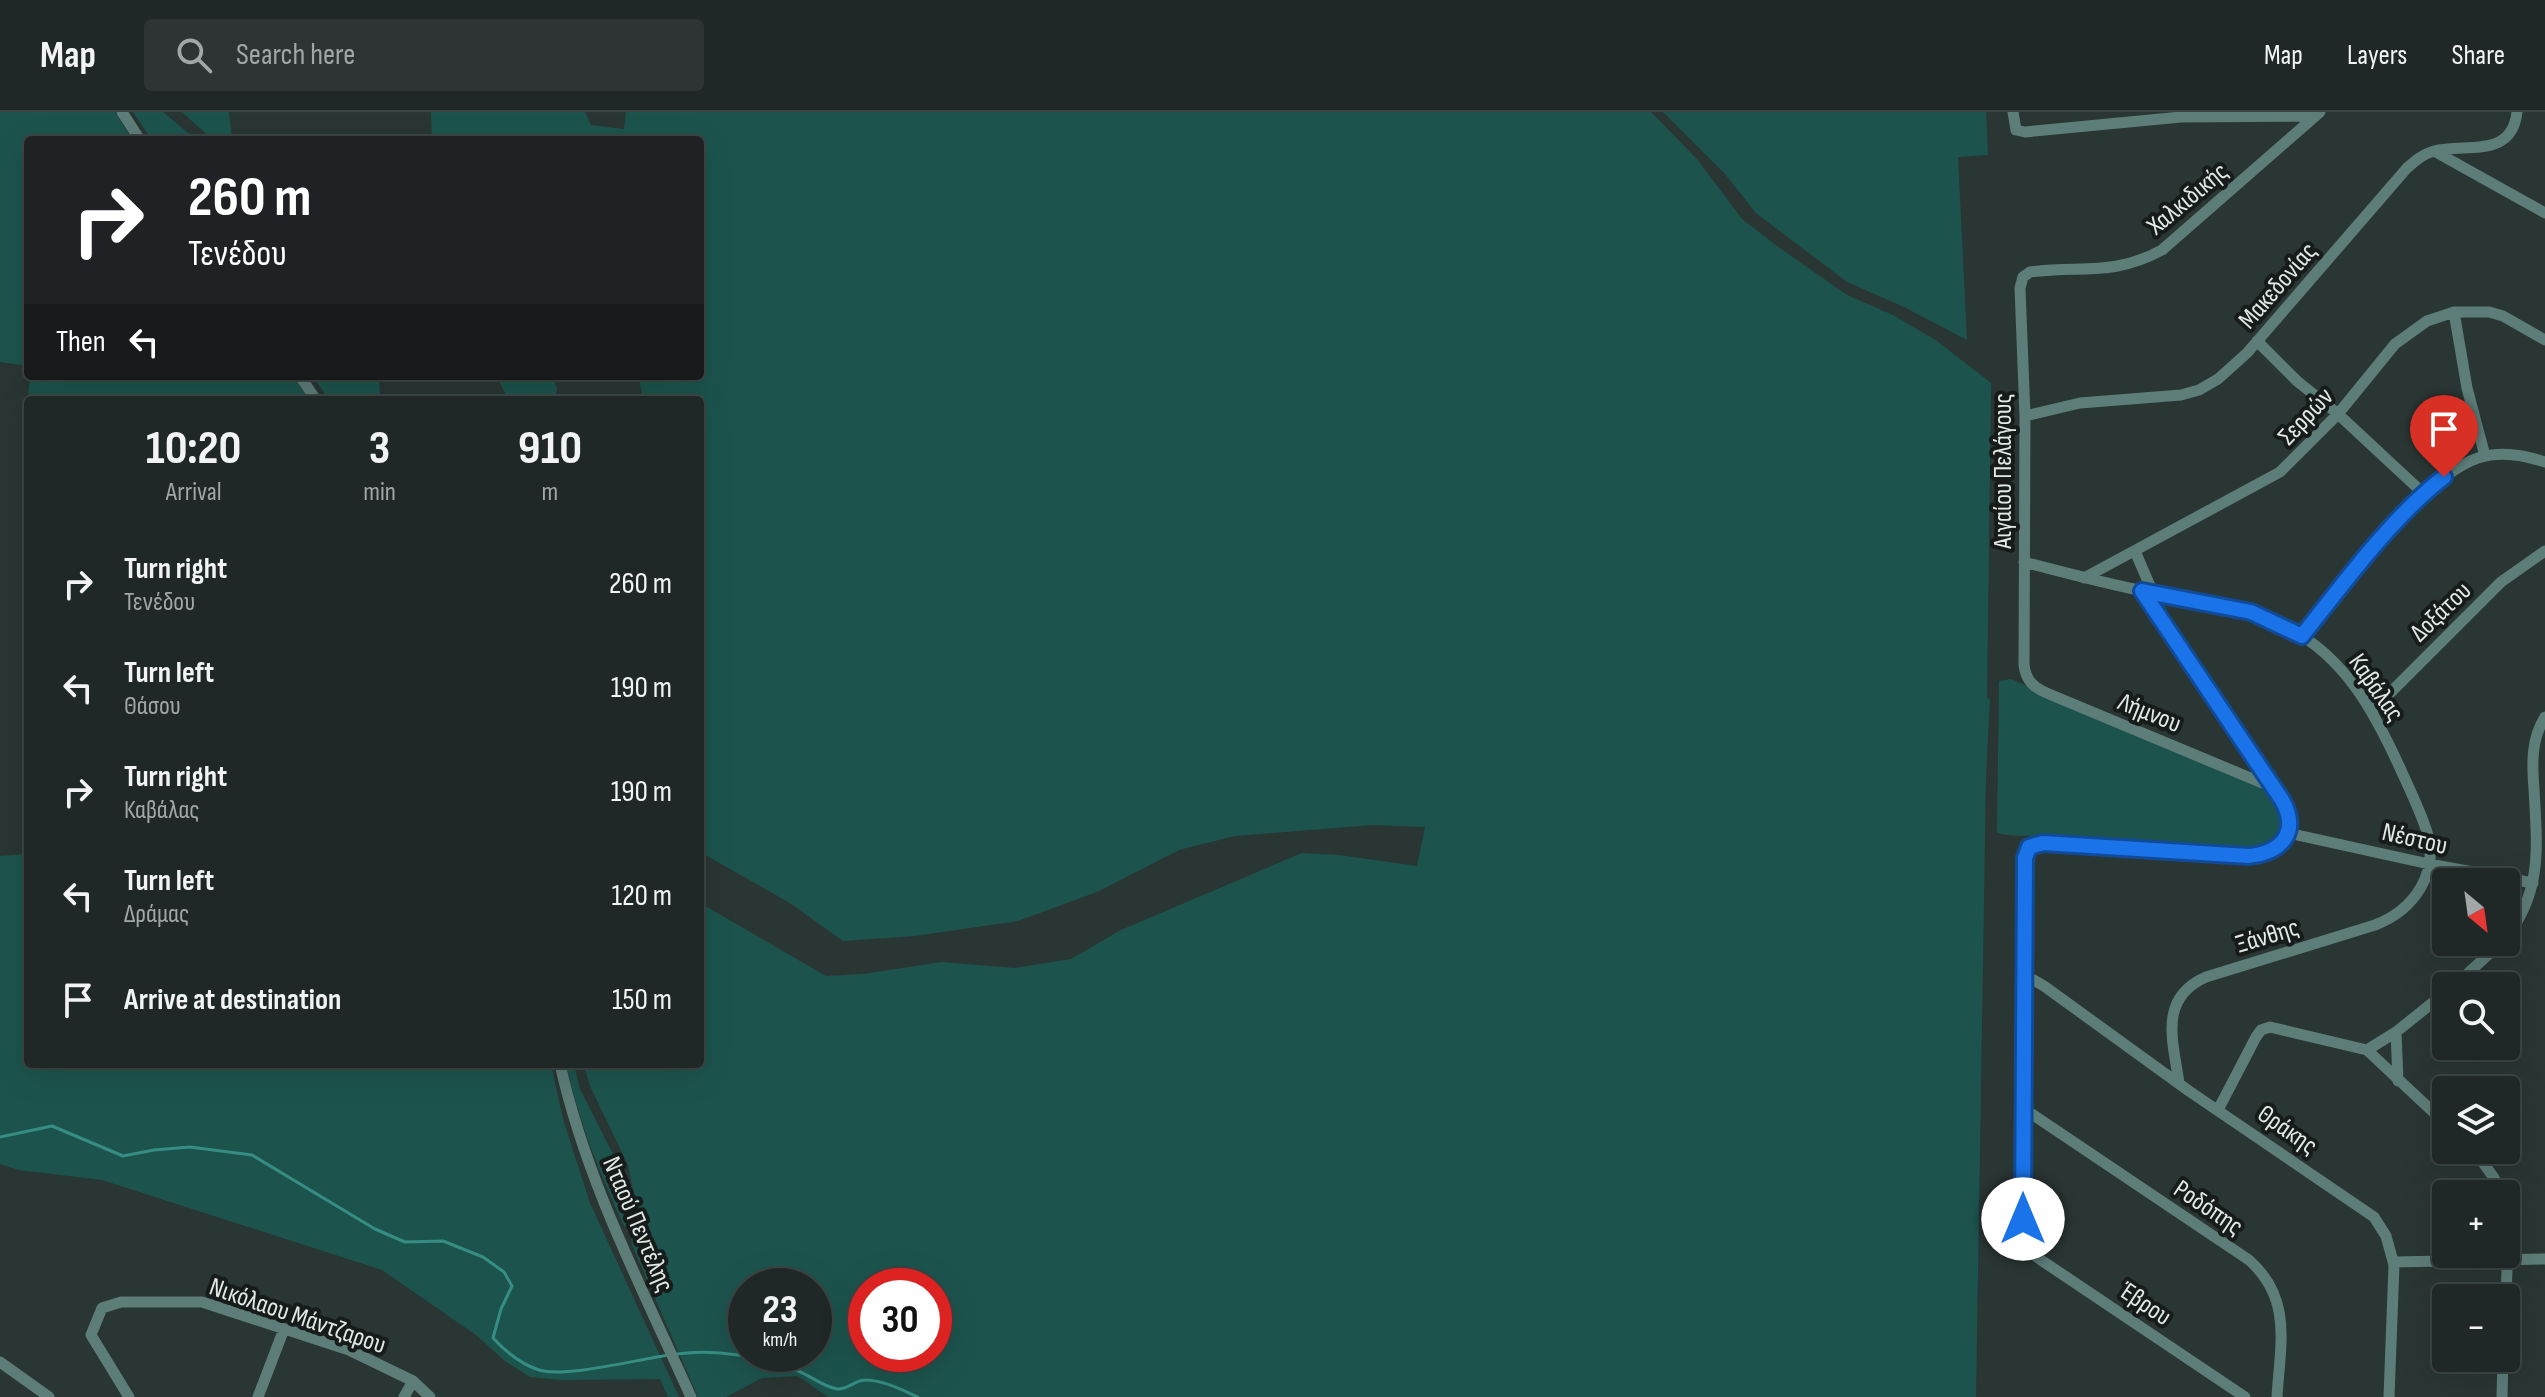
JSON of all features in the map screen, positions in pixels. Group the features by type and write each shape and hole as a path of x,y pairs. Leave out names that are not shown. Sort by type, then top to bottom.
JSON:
{"street":[{"path":"122,112 137,136"},
{"name":"Μακεδονίας","path":"2025,416 2080,403 2167,397 2192,392 2225,374 2407,168 2421,156 2434,151 2497,144 2511,132 2517,112"},
{"path":"2013,116 2016,130 2025,132 2181,117 2317,114"},
{"name":"Χαλκιδικής","path":"2023,277 2038,271 2114,268 2155,253 2213,207 2317,114"},
{"path":"2434,151 2545,213"},
{"name":"Αιγαίου Πελάγους","path":"2023,277 2020,288 2025,416 2024,665"},
{"name":"Σερρών","path":"2084,578 2280,472 2338,414 2403,337 2427,321 2454,312 2474,310 2496,314 2545,340"},
{"path":"2454,312 2467,388 2485,456"},
{"path":"2257,341 2297,381 2338,414 2424,494"},
{"path":"2302,636 2356,569 2424,494 2458,468 2485,456 2518,455 2545,462"},
{"path":"2023,1108 2025,858 2029,847 2043,843 2248,856 2274,849 2288,833 2288,814 2148,592 2135,551"},
{"name":"Δοξάτου","path":"2372,711 2501,582 2545,551"},
{"name":"Καβάλας","path":"2024,562 2084,578 2251,612 2302,636 2343,671 2372,711 2424,822 2430,848 2429,864"},
{"name":"Λήμνου","path":"2024,665 2028,680 2042,691 2272,787"},
{"path":"2520,915 2533,883 2537,856 2533,757 2545,717"},
{"name":"Νέστου","path":"2288,833 2533,883"},
{"name":"Ξάνθης","path":"2179,1083 2172,1015 2177,1001 2189,986 2213,974 2389,919 2406,907 2418,892 2429,864"},
{"path":"2469,972 2487,956"},
{"name":"Θράκης","path":"2023,974 2370,1213 2386,1236 2394,1262 2389,1397"},
{"path":"2367,1050 2432,1003"},
{"path":"2219,1108 2256,1037 2261,1030 2270,1027 2367,1050 2432,1111"},
{"path":"2396,1032 2398,1081"},
{"name":"Νταού Πεντέλης","path":"561,1068 575,1124 592,1172 691,1397"},
{"name":"Έβρου","path":"2023,1108 2025,1244 2038,1258 2245,1397"},
{"name":"Ροδόπης","path":"2023,1108 2249,1260 2259,1270 2273,1288 2279,1305 2277,1397"},
{"path":"2520,1260 2545,1259"},
{"path":"2394,1262 2432,1261"},
{"name":"Νικόλαου Μάντζαρου","path":"129,1397 91,1335 102,1308 121,1302 202,1302 349,1350 413,1381 430,1397"},
{"path":"258,1397 284,1329"},
{"path":"0,1362 49,1397"},
{"path":"2502,1397 2503,1372"},
{"path":"404,1397 413,1381"}],"green space":[{"path":"0,112 115,112 130,136 24,136 24,365 0,362"},
{"path":"133,112 163,112 192,136 149,136"},
{"path":"182,112 229,112 232,136 209,136"},
{"path":"431,112 585,112 591,125 624,129 626,112 1651,112 1696,158 1742,219 1847,295 1893,315 1937,341 1991,383 1987,698 1990,699 1986,775 1976,1397 828,1397 798,1376 762,1378 726,1397 698,1397 632,1245 631,1237 639,1223 628,1165 584,1068 704,1068 704,905 826,976 863,974 942,962 1014,968 1071,959 1121,930 1302,853 1417,866 1425,827 1372,825 1235,836 1179,850 1097,892 1018,921 915,936 843,941 790,903 704,854 704,396 642,396 639,380 704,380 704,136 432,136"},
{"path":"1663,112 1986,112 1988,155 1958,157 1967,340 1847,282 1756,213 1725,174"},
{"path":"30,380 296,380 306,396 28,396"},
{"path":"316,380 379,380 380,395 401,395 401,396 326,396"},
{"path":"499,380 554,380 557,389 556,396 506,396"},
{"path":"2011,679 2251,783 2276,797 2285,819 2283,837 2275,845 2254,854 1997,833 1999,681"},
{"path":"24,854 24,1068 552,1068 563,1119 590,1203 679,1397 668,1397 660,1379 562,1380 530,1377 382,1270 102,1180 19,1170 0,1164 0,856"},
{"path":"567,1068 575,1068 580,1089 621,1170 634,1219 628,1227 624,1226 598,1166"}],"waterway":[{"path":"0,1137 52,1126 123,1156 190,1147 252,1155 375,1229 405,1242 443,1241 483,1257 504,1272 512,1286 501,1309 493,1338 508,1353 526,1364 539,1370 566,1372 670,1355"},
{"path":"677,1354 707,1352 754,1358 798,1371 837,1389 861,1380 872,1380 918,1397"}],"route":[{"path":"2023,1219 2026,851 2035,844 2043,843 2248,856 2263,854 2277,847 2287,836 2289,827 2287,809 2282,800 2142,591 2251,612 2302,636 2381,540 2444,477"}]}
